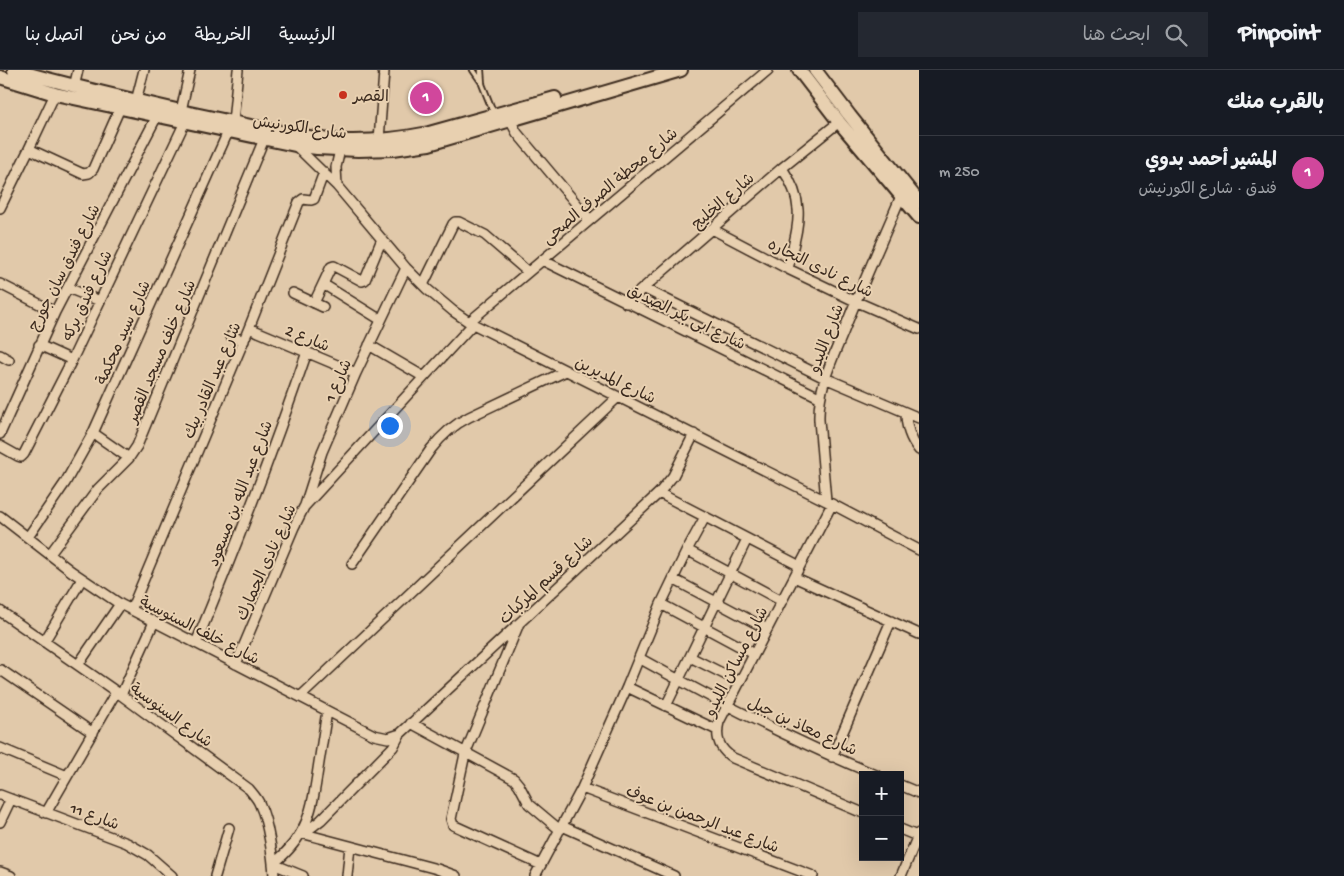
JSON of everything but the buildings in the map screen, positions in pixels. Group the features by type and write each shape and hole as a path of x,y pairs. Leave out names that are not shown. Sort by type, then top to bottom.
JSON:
{"street":[{"name":"شارع الكورنيش","path":"14,70 49,88 74,87 136,100 183,116 230,127 354,141 410,137 496,120 510,120 681,70"},
{"path":"74,87 78,70"},
{"path":"136,100 144,70"},
{"name":"شارع فندق بركه","path":"0,446 21,457 24,454 72,360 183,116 190,70"},
{"name":"شارع سيد محكمة","path":"28,537 65,483 93,433 230,127 238,70"},
{"path":"378,140 384,72 382,70"},
{"name":"شارع الكورنيش","path":"230,127 264,139 340,150 376,150 429,144 496,120 651,70"},
{"name":"شارع محطة الصرف الصحى","path":"471,323 542,260 768,70"},
{"path":"799,70 919,217"},
{"path":"815,70 919,202"},
{"name":"شارع الكورنيش","path":"0,78 49,88 120,108 157,116 183,116"},
{"path":"0,208 29,149 49,88"},
{"path":"29,149 83,174 89,173 93,169 120,108"},
{"name":"شارع فندق سان جورج","path":"0,434 55,312 157,116"},
{"path":"510,120 516,133 590,220"},
{"name":"شارع الخليج","path":"626,303 782,168 840,122"},
{"name":"شارع خلف مسجد القصر","path":"50,554 98,489 129,458 137,446 264,139"},
{"name":"شارع المديرين","path":"295,145 337,186 406,268 440,300 471,323 829,502 919,550"},
{"path":"337,186 336,167 340,150"},
{"path":"782,168 796,194 799,209 798,224 788,269"},
{"name":"شارع عبد القادر بيك","path":"131,610 244,341 299,202 303,199 314,199 324,172"},
{"name":"شارع الليدو","path":"829,502 819,420 819,397 824,378 855,301 902,196"},
{"path":"423,285 452,224 455,222 459,222 485,235 528,272"},
{"name":"شارع نادى التجاره","path":"712,228 788,269 855,301 919,328"},
{"path":"314,303 333,266 362,281 365,280 382,239"},
{"name":"شارع ابى بكر الصديق","path":"542,260 819,397"},
{"name":"شارع 1","path":"304,508 322,452 356,373 406,268"},
{"path":"0,284 55,312"},
{"path":"323,284 381,320"},
{"path":"68,288 100,301"},
{"name":"شارع ابى بكر الصديق","path":"643,288 824,378 919,418"},
{"path":"293,293 323,307"},
{"name":"شارع نادى الجمارك","path":"236,664 294,527 304,508 471,323"},
{"name":"شارع 2","path":"249,328 356,373"},
{"path":"231,336 244,341"},
{"path":"39,345 72,360"},
{"path":"369,345 424,377"},
{"name":"شارع عبد الله بن مسعود","path":"196,643 247,518 307,352"},
{"path":"0,355 8,360"},
{"path":"352,564 431,449 448,430 469,417 566,371"},
{"path":"300,697 618,397"},
{"path":"906,413 906,424 909,434 919,450"},
{"path":"93,433 129,458"},
{"name":"شارع قسم المركبات","path":"301,833 312,828 328,813 393,747 400,734 411,723 659,494 676,471 694,434"},
{"path":"659,494 800,566"},
{"name":"شارع مساكن الليدو","path":"829,502 800,566 727,706 717,730 719,744 733,758 859,811"},
{"name":"شارع خلف السنوسية","path":"0,516 82,579 131,610 381,738 400,734"},
{"path":"535,876 582,788 627,687 661,604 705,517"},
{"path":"666,706 747,538"},
{"path":"687,550 782,601"},
{"path":"794,576 919,634"},
{"path":"44,642 82,579"},
{"path":"673,579 767,629"},
{"path":"78,665 120,604"},
{"path":"661,604 754,654"},
{"name":"شارع السنوسية","path":"0,611 119,693 249,789 260,803 263,812 274,864 274,876"},
{"path":"832,757 891,621"},
{"path":"46,813 92,733 119,693 154,622"},
{"path":"519,623 465,754 451,819 453,825 541,865"},
{"path":"690,657 740,682"},
{"name":"شارع معاذ بن جبل","path":"639,658 727,706 832,757 866,771"},
{"path":"1,670 92,733"},
{"path":"627,687 717,730"},
{"path":"303,876 274,864 293,846 306,823 313,799 327,711"},
{"path":"411,723 514,780 519,785 529,804 561,828 674,876"},
{"path":"0,748 67,776"},
{"path":"904,787 919,793"},
{"name":"شارع عبد الرحمن بن عوف","path":"582,788 813,876"},
{"name":"شارع 11","path":"0,795 132,846 158,863 172,876"},
{"path":"0,822 11,799"},
{"path":"215,876 229,828"},
{"path":"900,876 918,835 904,830"},
{"path":"301,833 456,876"},
{"path":"347,876 350,846"},
{"path":"0,872 11,876"}],"lane":[{"path":"473,70 482,84 496,120"},
{"path":"481,70 482,84"}],"place":[{"name":"القصر","path":"343,95"},
{"name":"المشير أحمد بدوي","path":"426,98"}]}
